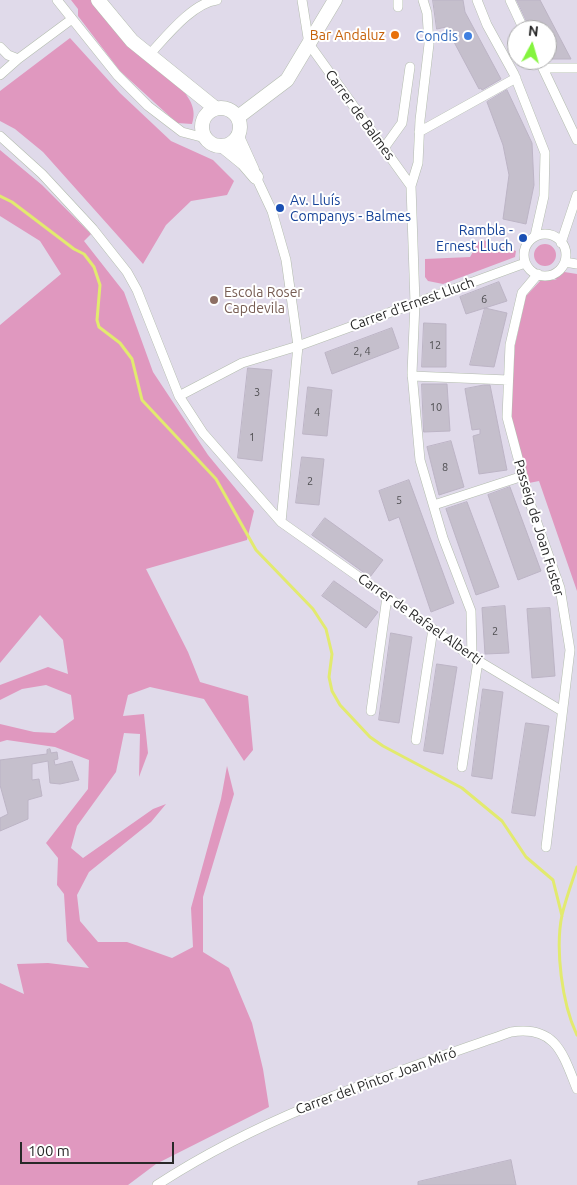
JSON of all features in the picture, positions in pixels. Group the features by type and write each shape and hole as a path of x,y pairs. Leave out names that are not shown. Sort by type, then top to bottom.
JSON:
{"street":[{"path":"57,0 117,75 148,106 182,132 205,138 212,144 223,146 244,163 256,178"},
{"path":"98,0 132,41 148,56 215,108 227,108 238,117 240,124 237,137 231,143 223,146"},
{"path":"148,56 183,20 211,0"},
{"path":"302,0 309,44"},
{"path":"238,117 286,80 335,0"},
{"path":"423,0 427,13 429,44 419,132 418,163 411,186 415,303 412,376 420,460 443,538 471,611 475,659 462,766"},
{"path":"477,0 487,25 516,78 545,153 544,196 535,236 525,247 525,264 538,274 552,274 565,262"},
{"path":"510,0 519,20"},
{"path":"0,75 18,59 72,19"},
{"name":"Carrer de Balmes","path":"309,44 411,186"},
{"path":"0,47 8,55 18,59"},
{"path":"557,66 577,68"},
{"path":"384,148 402,123 410,67"},
{"path":"544,70 577,140"},
{"path":"419,132 516,78"},
{"path":"193,92 204,118 202,128 205,138"},
{"path":"204,118 215,108"},
{"name":"Carrer de Rafael Alberti","path":"0,136 42,174 86,222 127,272 137,290 179,396 203,433 281,522 475,659 562,711"},
{"path":"237,137 272,211 286,260 298,346 281,522"},
{"path":"561,243 577,194"},
{"path":"535,236 547,234 561,243 564,248 565,262"},
{"path":"565,262 577,264"},
{"name":"Carrer d'Ernest Lluch","path":"179,396 242,363 298,346 525,264"},
{"name":"Passeig de Joan Fuster","path":"538,274 522,293 510,345 507,417 523,476 560,588 570,650 546,847"},
{"path":"412,376 508,380"},
{"path":"434,505 523,476"},
{"path":"371,711 387,597"},
{"path":"416,740 433,629"},
{"name":"Carrer del Pintor Joan Miró","path":"157,1185 233,1139 329,1096 511,1032 539,1032 554,1042 577,1089"}],"shaded area":[{"path":"71,0 92,0 181,88 192,105 194,114 192,124 177,123 120,71 78,16 78,9"},
{"path":"70,38 120,93 171,141 213,160 234,181 227,195 191,201 166,225 143,264 43,152 15,129 0,121 0,91"},
{"path":"0,150 42,185 91,234 84,241 124,292 153,372 208,455 254,511 247,540 146,569 188,652 200,682 248,696 253,750 244,761 204,699 150,687 128,695 123,716 144,714 148,753 139,777 140,734 124,733 116,772 77,826 71,848 83,858 153,809 166,804 151,822 89,872 77,895 80,921 98,942 127,942 172,958 193,947 191,908 221,799 227,766 234,794 203,897 203,952 229,968 252,1023 263,1069 269,1107 156,1164 128,1185 0,1185 0,983 24,994 17,964 48,963 89,968 67,941 64,894 57,885 58,858 46,843 88,789 89,760 55,747 7,740 0,742 0,724 34,732 55,733 74,719 71,695 46,685 22,689 0,700 0,685 48,667 68,674 63,640 40,615 0,663 0,325 61,274 40,241 0,216"},
{"path":"480,239 516,251 515,257 443,284 428,281 425,277 425,259 470,257"},
{"path":"545,244 553,247 556,255 553,263 545,266 537,263 534,255 537,247"},
{"path":"558,271 577,274 577,591 539,481 529,483 510,417 515,345 526,296 541,280 557,280 545,276"}],"building":[{"path":"433,0 463,0 465,12 501,79 482,90 481,88 479,89 446,27 437,29"},
{"path":"517,0 540,0 551,20 526,20"},
{"path":"557,32 571,59 557,59"},
{"path":"507,90 532,143 534,185 526,224 503,219 509,175 503,145 487,102"},
{"path":"499,282 507,301 466,314 460,297"},
{"path":"485,308 507,313 494,367 470,365"},
{"path":"424,323 446,324 446,367 422,367"},
{"path":"392,328 399,348 332,374 325,353"},
{"path":"248,368 272,370 262,461 238,458"},
{"path":"422,384 447,384 450,431 424,432"},
{"path":"490,385 507,470 479,474 473,436 480,434 480,429 472,430 465,389"},
{"path":"308,387 332,390 327,436 303,434"},
{"path":"451,441 464,487 439,495 427,447"},
{"path":"302,457 324,459 319,505 296,503"},
{"path":"409,480 454,603 431,612 399,517 389,521 379,491"},
{"path":"510,487 541,571 518,580 488,495"},
{"path":"467,502 499,587 476,595 446,509"},
{"path":"325,518 383,560 370,577 312,535"},
{"path":"334,581 378,612 366,628 322,596"},
{"path":"505,606 509,653 485,654 482,608"},
{"path":"550,608 555,676 532,678 527,609"},
{"path":"391,633 412,637 399,723 379,720"},
{"path":"437,664 457,667 443,754 424,751"},
{"path":"483,689 503,692 492,779 472,776"},
{"path":"526,723 549,726 535,816 512,813"},
{"path":"50,749 51,753 57,752 58,759 54,760 55,765 72,761 79,780 60,784 50,783 48,761 32,764 32,780 39,779 42,796 28,800 28,819 0,831 0,818 8,814 0,785 0,760 47,754 47,750"},
{"path":"511,1160 516,1185 418,1185 418,1182"}],"waterway":[{"path":"0,196 12,202 74,249 84,254 94,267 100,285 97,320 99,327 120,343 132,359 142,400 216,479 256,550 313,609 326,629 332,654 329,677 332,691 340,705 370,737 383,746 462,788 502,821 526,857 553,880 562,916"},
{"path":"577,867 562,915 559,944 561,976 567,1008 577,1035"}],"place":[{"name":"Bar Andaluz","path":"395,35"},
{"name":"Condis","path":"468,36"},
{"name":"Av. Lluís Companys - Balmes","path":"280,208"},
{"name":"Rambla - Ernest Lluch","path":"523,238"},
{"name":"Escola Roser Capdevila","path":"214,300"}]}
